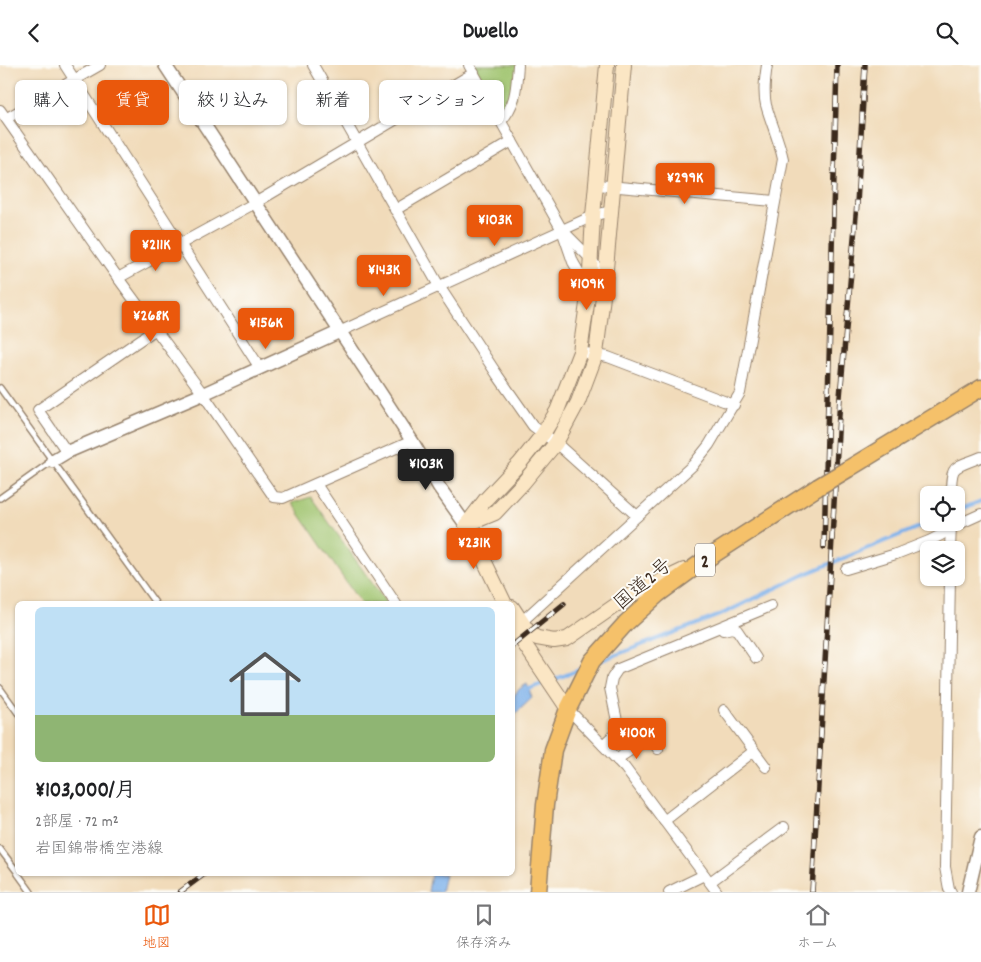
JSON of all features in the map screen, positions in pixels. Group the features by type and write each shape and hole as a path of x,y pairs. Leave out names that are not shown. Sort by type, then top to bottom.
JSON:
{"highway":[{"name":"国道2号","path":"538,892 545,805 554,750 568,709 592,661 626,623 658,594 702,562 818,487 981,388"}],"main road":[{"path":"466,525 486,499 543,435 557,411 580,352 588,290 607,65"},
{"path":"466,525 495,513 556,443 578,402 596,354 605,280 624,65"},
{"path":"466,525 504,601"},
{"path":"516,624 537,638 554,641 567,639 629,596 702,562"},
{"path":"492,575 508,601"},
{"path":"516,624 521,639 568,709"}],"street":[{"path":"65,65 260,368"},
{"path":"6,118 100,65"},
{"path":"165,65 412,441 439,487 466,525"},
{"path":"313,65 438,286 533,427 556,443 638,516"},
{"path":"504,118 515,98 518,65"},
{"path":"516,624 693,465 710,445 740,393 746,369 774,201 783,159 779,141 766,105 764,83 767,65"},
{"path":"118,277 255,203 356,143 472,69 478,80"},
{"path":"0,110 203,394 274,497 283,499 412,441"},
{"path":"503,125 562,230 574,262 588,290"},
{"path":"395,210 512,141"},
{"path":"597,185 774,201"},
{"path":"52,461 67,451 203,394 593,215 610,211"},
{"path":"562,230 590,259 605,280"},
{"path":"67,451 38,411 156,329"},
{"path":"580,352 608,357 734,405"},
{"path":"951,486 951,473 954,469 981,457"},
{"path":"316,484 394,601"},
{"path":"965,520 981,514"},
{"path":"846,569 896,554 941,535 945,531"},
{"path":"950,586 945,867 951,892"},
{"path":"603,745 616,733 617,721 610,688 612,678 618,669 771,606"},
{"path":"705,633 708,635 732,628 737,630 756,658"},
{"path":"568,709 617,760 718,892"},
{"path":"724,710 766,767"},
{"path":"617,760 650,737 658,749"},
{"path":"664,821 754,751"},
{"path":"669,892 707,878 784,827"},
{"path":"968,892 981,837"}],"lane":[{"path":"0,387 154,601"},
{"path":"0,499 52,461"},
{"path":"0,688 15,709"},
{"path":"0,849 15,870"},
{"path":"19,876 30,892"}],"green space":[{"path":"469,65 518,65 515,98 504,112 504,80 477,80"},
{"path":"311,497 385,601 359,601 292,503"}],"water":[{"path":"527,684 532,698 515,714 515,694"},
{"path":"431,876 445,876 441,892 428,892"}],"waterway":[{"path":"965,507 981,501"},
{"path":"600,661 720,615 810,572 920,527"},
{"path":"553,680 581,669"},
{"path":"526,692 547,682"}],"railway":[{"path":"824,547 837,65"},
{"path":"812,892 840,397 857,204 865,65"},
{"path":"515,644 564,604"},
{"path":"180,892 202,876"}]}
